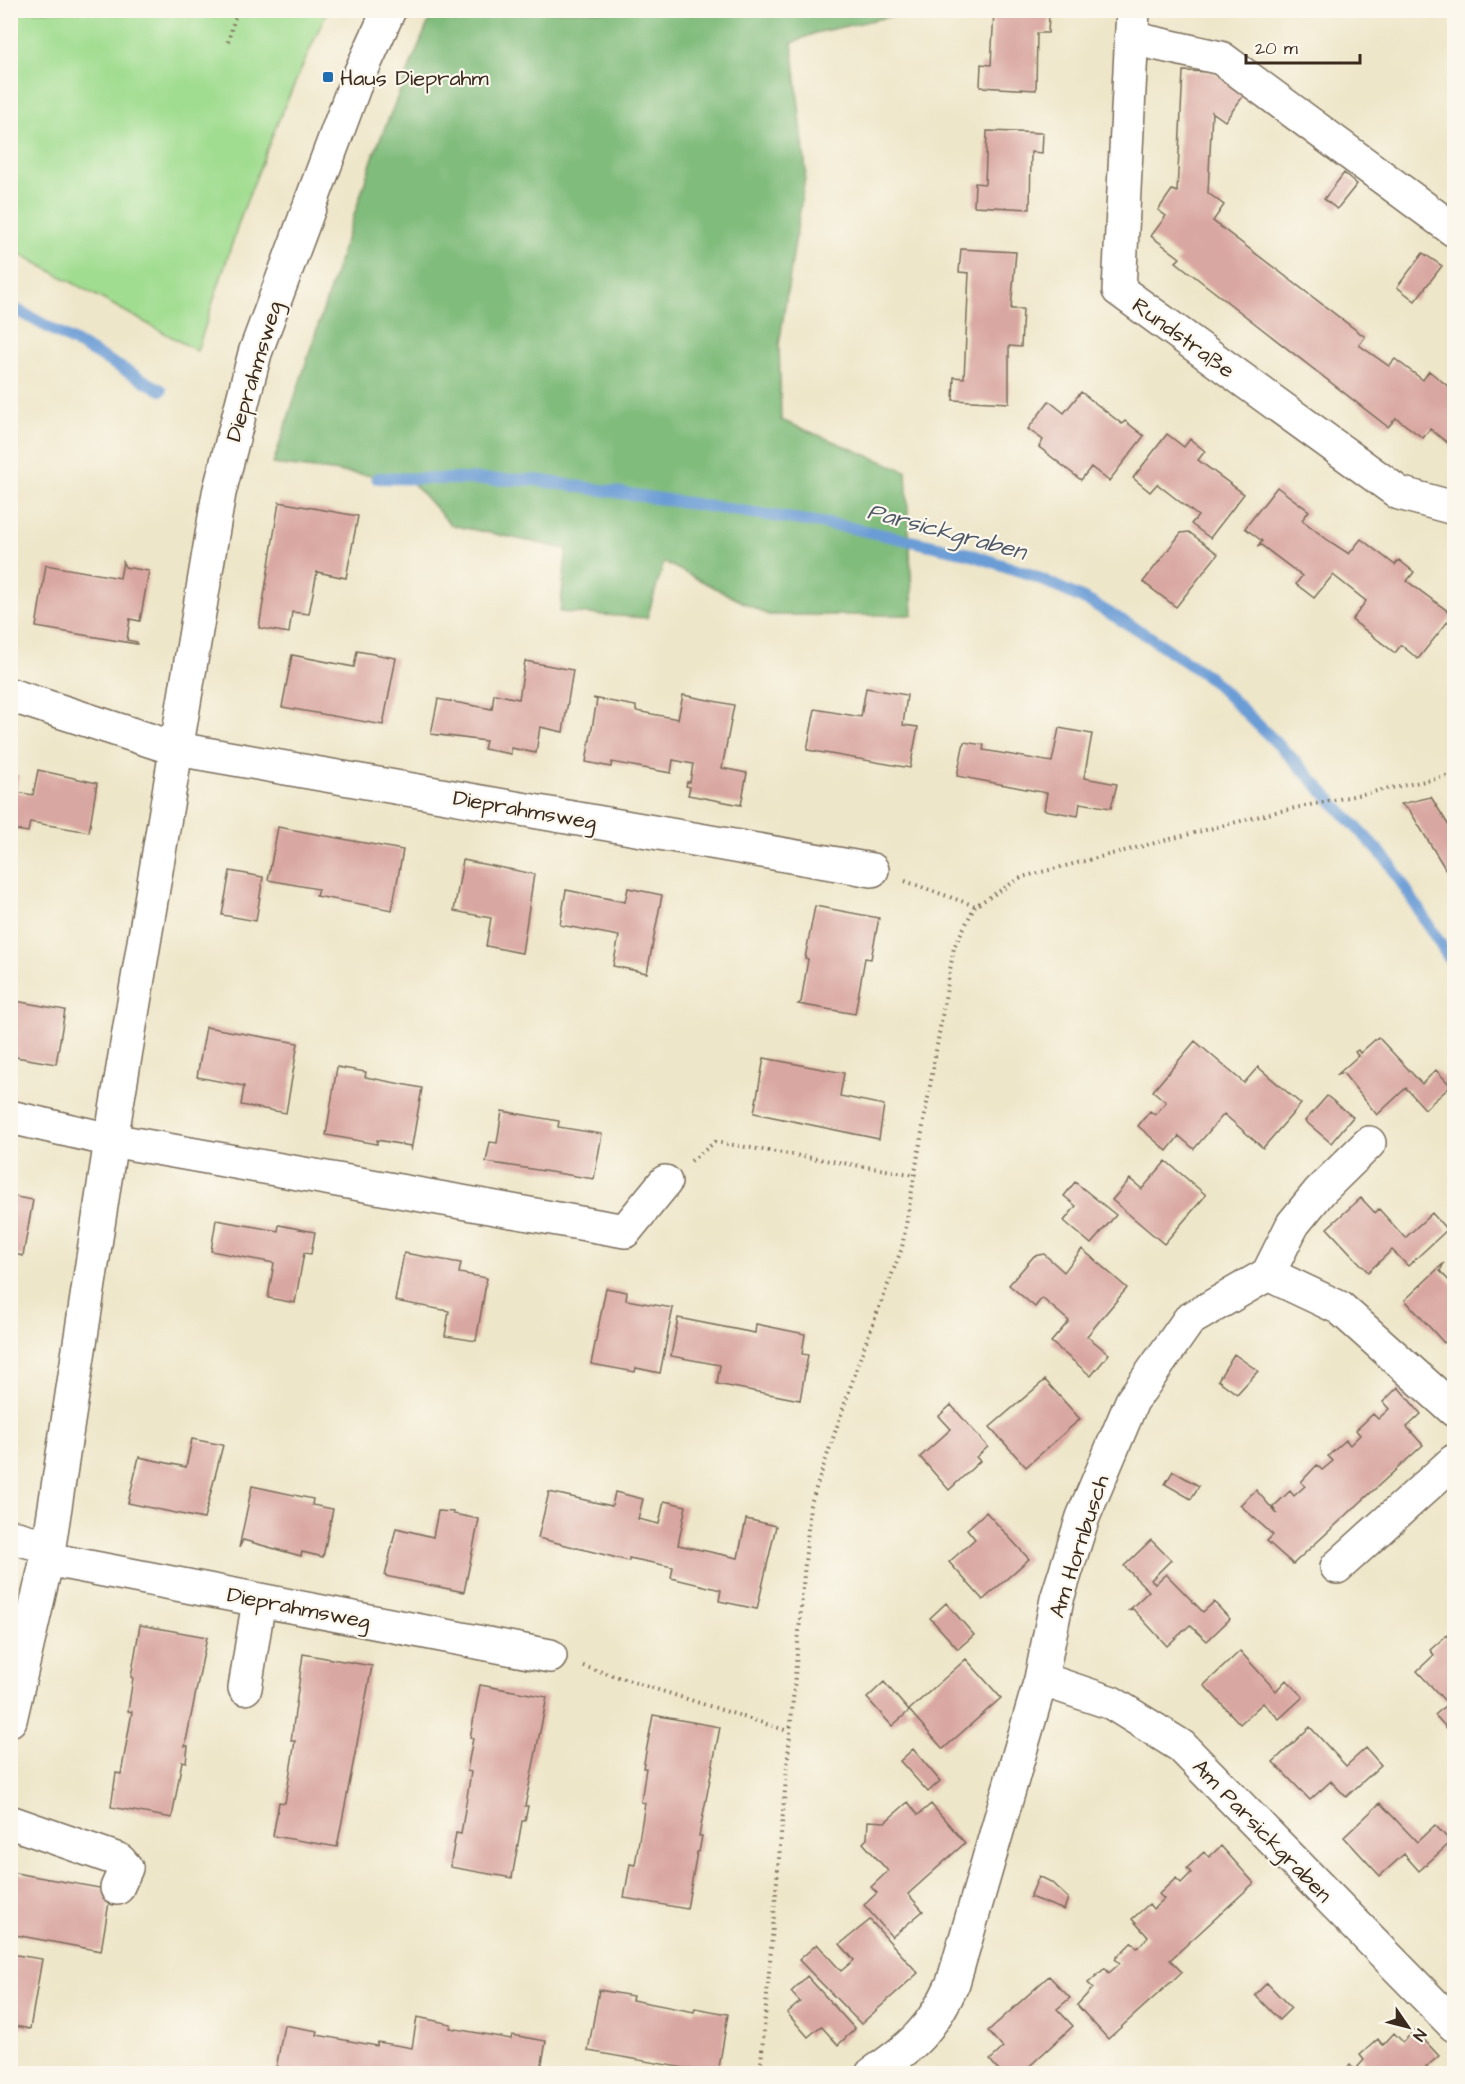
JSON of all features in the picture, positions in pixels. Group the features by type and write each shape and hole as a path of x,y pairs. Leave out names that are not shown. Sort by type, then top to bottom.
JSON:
{"street":[{"name":"Dieprahmsweg","path":"10,1720 48,1553 111,1140 219,493 239,407 255,353 354,87 389,10"},
{"path":"1132,24 1221,58 1455,230"},
{"name":"Rundstraße","path":"1132,24 1119,290 1400,493 1455,508"},
{"name":"Dieprahmsweg","path":"10,695 177,749 872,870"},
{"path":"10,1117 111,1140 624,1232 665,1182"},
{"path":"1369,1143 1320,1191 1293,1224 1268,1274 1340,1308 1455,1410"},
{"name":"Am Hornbusch","path":"872,2073 918,2038 938,2015 953,1983 1041,1679 1057,1599 1083,1517 1132,1401 1189,1320 1268,1274"},
{"path":"1337,1567 1455,1461"},
{"path":"10,1536 48,1553"},
{"name":"Dieprahmsweg","path":"48,1553 259,1599 550,1656"},
{"path":"245,1688 259,1599"},
{"name":"Am Parsickgraben","path":"1041,1679 1112,1703 1181,1746 1455,2025"},
{"path":"10,1822 119,1860 126,1868 117,1888"}],"path":[{"path":"228,42 237,10"},
{"path":"760,2073 788,1731 810,1506 864,1347 902,1248 954,946 975,906 1022,877 1276,812 1455,775"},
{"path":"872,870 975,906"},
{"path":"665,1182 715,1142 915,1175"},
{"path":"550,1656 788,1731"}],"green space":[{"path":"10,11 327,11 279,119 242,213 197,351 11,249"},
{"path":"433,11 890,11 892,16 815,33 792,43 806,171 779,345 781,420 906,471 913,615 768,615 664,562 647,618 560,612 567,549 451,525 410,480 273,464 374,154"}],"building":[{"path":"994,11 1049,14 1048,33 1037,33 1036,90 980,87 981,64 991,65"},
{"path":"1183,71 1214,72 1244,95 1225,121 1212,112 1208,193 1224,205 1213,221 1365,337 1359,345 1389,366 1395,359 1423,380 1429,371 1454,391 1454,448 1430,429 1423,438 1396,418 1388,427 1176,262 1180,258 1151,236 1166,216 1158,210 1172,190 1177,192"},
{"path":"987,131 1043,133 1042,153 1031,152 1030,209 974,206 975,183 985,184"},
{"path":"1344,173 1357,184 1337,209 1324,199"},
{"path":"961,249 1016,252 1011,309 1023,309 1021,347 1009,346 1009,403 953,400 954,377 964,378 969,273 959,272"},
{"path":"1423,253 1442,266 1415,301 1397,287"},
{"path":"1081,392 1122,424 1125,421 1144,436 1109,481 1091,467 1081,480 1039,447 1043,440 1028,429 1049,401 1064,413"},
{"path":"1167,434 1184,447 1190,439 1205,451 1198,460 1244,494 1210,538 1191,524 1198,516 1157,484 1150,492 1133,478"},
{"path":"1277,487 1309,511 1302,520 1329,541 1349,554 1361,539 1395,565 1399,560 1414,572 1407,581 1453,615 1418,659 1401,645 1395,653 1352,620 1366,601 1333,575 1314,598 1296,584 1302,576 1261,545 1257,547 1262,541 1245,528"},
{"path":"279,502 358,516 346,578 317,572 309,614 292,612 289,633 259,628"},
{"path":"1189,532 1218,554 1176,607 1143,582 1181,533"},
{"path":"123,562 125,567 149,571 140,621 130,619 127,640 137,642 137,644 36,627 46,565 120,578"},
{"path":"357,651 396,658 383,725 282,707 292,655 354,667"},
{"path":"525,661 573,670 563,732 540,727 536,753 511,748 511,754 484,749 486,741 431,734 438,699 492,709 494,694 519,699"},
{"path":"866,688 907,695 903,725 918,727 910,768 807,750 815,709 861,717"},
{"path":"683,695 734,705 722,768 747,773 741,805 688,795 690,787 686,786 687,782 690,782 693,764 673,760 671,773 612,762 611,767 586,762 597,700 593,698 636,706 636,711 678,719"},
{"path":"1059,728 1092,734 1084,778 1117,784 1111,808 1080,803 1078,816 1044,810 1047,793 957,776 964,742 984,745 983,750 1052,762"},
{"path":"38,770 97,783 89,832 30,822 28,832 10,829 10,774 19,775 16,792 33,795"},
{"path":"1431,797 1454,834 1454,883 1410,811 1401,804"},
{"path":"278,827 403,850 392,910 316,896 318,889 268,880"},
{"path":"463,860 534,874 522,953 486,946 491,918 454,911"},
{"path":"230,871 263,877 256,921 222,915"},
{"path":"628,888 662,895 647,973 613,966 619,936 560,925 566,890 625,902"},
{"path":"815,906 879,918 871,959 865,958 855,1014 798,1004 801,1002 808,959 805,958"},
{"path":"10,1000 65,1010 56,1064 10,1056"},
{"path":"206,1027 298,1043 286,1113 241,1105 244,1086 197,1077"},
{"path":"1378,1037 1422,1084 1436,1070 1451,1086 1425,1109 1406,1088 1377,1115 1343,1073 1338,1074 1358,1056 1355,1052 1358,1050 1360,1053"},
{"path":"1195,1041 1244,1083 1258,1067 1301,1104 1263,1148 1224,1114 1194,1149 1179,1136 1167,1151 1138,1126 1150,1111 1155,1115 1166,1102 1153,1091"},
{"path":"764,1058 844,1073 840,1096 884,1105 879,1139 754,1113"},
{"path":"337,1067 366,1072 365,1077 422,1088 411,1151 410,1146 377,1140 377,1144 326,1135"},
{"path":"1327,1096 1353,1117 1331,1143 1305,1121"},
{"path":"502,1111 559,1121 558,1127 602,1134 594,1179 486,1162 490,1142 497,1143"},
{"path":"1166,1161 1206,1195 1164,1244 1112,1200 1130,1179 1142,1189"},
{"path":"1075,1182 1116,1215 1091,1244 1064,1221 1076,1206 1064,1196"},
{"path":"10,1196 33,1200 23,1256 10,1253"},
{"path":"1361,1198 1375,1213 1379,1209 1405,1238 1432,1213 1447,1230 1408,1266 1392,1250 1368,1272 1327,1228"},
{"path":"216,1220 278,1231 279,1225 315,1232 311,1254 304,1253 295,1303 268,1298 274,1263 211,1251"},
{"path":"1082,1249 1127,1288 1087,1336 1109,1354 1091,1376 1051,1342 1069,1321 1042,1298 1035,1307 1009,1285 1034,1256 1044,1254 1064,1272"},
{"path":"404,1253 461,1263 459,1273 487,1278 476,1341 445,1336 449,1311 395,1301"},
{"path":"1444,1263 1440,1271 1452,1284 1454,1281 1454,1333 1444,1343 1405,1300"},
{"path":"606,1288 627,1292 626,1300 673,1308 660,1373 636,1368 635,1372 591,1364"},
{"path":"678,1318 755,1333 756,1324 805,1334 802,1354 808,1355 800,1400 717,1384 720,1365 671,1356"},
{"path":"1234,1354 1258,1371 1237,1394 1218,1380"},
{"path":"1045,1380 1080,1419 1026,1467 990,1427"},
{"path":"1398,1387 1421,1414 1407,1427 1423,1445 1293,1564 1267,1541 1273,1535 1240,1505 1256,1490 1277,1514 1273,1507 1290,1491 1294,1496 1305,1486 1301,1482 1317,1465 1322,1470 1333,1461 1328,1456 1346,1440 1350,1445 1360,1435 1356,1430 1373,1414 1378,1419 1389,1409 1383,1402"},
{"path":"951,1405 988,1447 976,1457 980,1461 949,1490 920,1457 951,1429 939,1416"},
{"path":"192,1439 223,1445 204,1519 128,1503 139,1457 186,1467"},
{"path":"1173,1471 1199,1486 1191,1499 1165,1484"},
{"path":"252,1486 313,1499 312,1505 333,1509 323,1557 302,1552 301,1556 243,1540 239,1548"},
{"path":"549,1492 612,1506 615,1492 643,1499 638,1519 659,1524 664,1501 686,1506 678,1545 738,1558 746,1519 776,1526 757,1609 719,1601 721,1590 671,1578 673,1567 629,1558 629,1561 538,1538"},
{"path":"438,1511 453,1512 453,1514 479,1519 464,1592 385,1576 396,1528 433,1537"},
{"path":"986,1512 1029,1559 983,1600 949,1562 975,1539 967,1529"},
{"path":"1151,1540 1171,1560 1151,1580 1155,1584 1166,1574 1203,1612 1214,1602 1230,1619 1207,1641 1190,1625 1167,1646 1133,1609 1129,1610 1149,1591 1124,1566"},
{"path":"946,1603 974,1635 958,1649 930,1618"},
{"path":"140,1625 207,1637 185,1746 188,1746 186,1762 182,1761 172,1818 111,1807 116,1773 121,1774 132,1712 128,1711 133,1678 131,1677"},
{"path":"1447,1635 1451,1640 1454,1637 1454,1691 1445,1701 1417,1671 1434,1655 1430,1650"},
{"path":"1240,1651 1276,1691 1286,1680 1303,1697 1279,1719 1263,1703 1240,1724 1204,1685"},
{"path":"303,1654 372,1666 337,1847 273,1836 279,1802 285,1803 295,1741 291,1741"},
{"path":"966,1659 1001,1698 943,1749 909,1710"},
{"path":"884,1682 909,1711 892,1726 867,1698"},
{"path":"480,1685 547,1697 525,1806 528,1806 525,1821 522,1821 512,1878 450,1867 456,1833 461,1834 471,1772 467,1771 473,1738 470,1738"},
{"path":"1447,1704 1454,1712 1454,1736 1435,1715"},
{"path":"653,1715 720,1727 687,1909 624,1898 630,1864 635,1865 645,1803 641,1802 646,1768 643,1768"},
{"path":"1310,1727 1346,1766 1366,1748 1381,1765 1346,1797 1331,1781 1310,1800 1273,1762"},
{"path":"913,1749 940,1781 928,1792 900,1761"},
{"path":"908,1802 918,1815 931,1804 965,1843 908,1894 923,1911 892,1937 864,1905 877,1893 871,1887 888,1871 863,1843 867,1839 868,1821 885,1822"},
{"path":"1380,1803 1417,1842 1435,1825 1451,1842 1419,1871 1404,1854 1380,1876 1344,1837"},
{"path":"1221,1846 1254,1883 1170,1960 1182,1972 1108,2039 1077,2005 1093,1988 1088,1983 1105,1968 1109,1973 1120,1963 1115,1959 1132,1942 1137,1948 1148,1937 1132,1919 1149,1904 1153,1909 1164,1899 1159,1894 1176,1878 1181,1883 1191,1873 1187,1868 1204,1852 1209,1857"},
{"path":"10,1872 111,1890 101,1951 10,1934"},
{"path":"1039,1876 1051,1882 1068,1898 1064,1910 1030,1897"},
{"path":"870,1920 918,1973 861,2024 799,1960 817,1944 841,1971 854,1960 840,1944"},
{"path":"10,1954 42,1959 30,2029 10,2025"},
{"path":"807,1976 855,2029 838,2045 821,2026 808,2037 787,2013 800,2002 791,1992"},
{"path":"1049,1976 1070,1998 1057,2009 1073,2026 1021,2074 1002,2074 990,2060 1003,2048 988,2031"},
{"path":"1267,1983 1291,2008 1279,2020 1255,1995"},
{"path":"599,1990 633,1996 632,2000 694,2012 695,2008 728,2014 718,2074 588,2051"},
{"path":"417,2017 451,2024 450,2028 511,2039 512,2035 546,2041 540,2074 275,2074 284,2025 318,2031 317,2035 377,2046 378,2042 412,2048"},
{"path":"1415,2030 1439,2056 1426,2067 1428,2069 1424,2074 1341,2074 1350,2065 1355,2070 1364,2060 1360,2055 1378,2039 1383,2045 1394,2033 1403,2042"},
{"path":"10,2069 40,2072 40,2074 10,2074"}],"waterway":[{"name":"Parsickgraben","path":"10,306 161,390"},
{"name":"Parsickgraben","path":"377,478 535,480 847,527 966,553 1032,575 1092,603 1150,637 1210,678 1289,755 1388,861 1454,966"}],"place":[{"name":"Haus Dieprahm","path":"328,77"}]}
